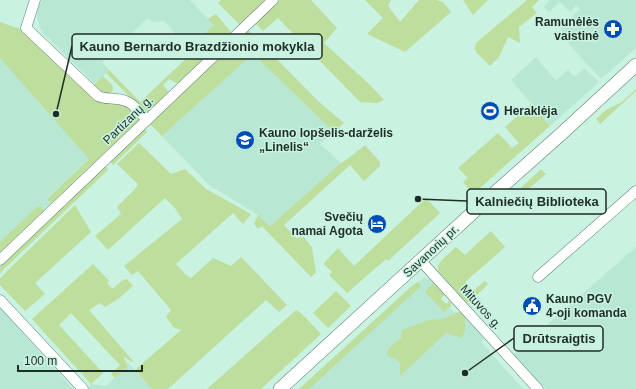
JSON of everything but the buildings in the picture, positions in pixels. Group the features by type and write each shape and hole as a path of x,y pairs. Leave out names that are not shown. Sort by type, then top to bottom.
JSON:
{"main road":[{"name":"Savanorių pr.","path":"280,389 636,65"}],"street":[{"path":"35,0 26,28 98,96 130,102 147,120"},
{"name":"Partizanų g.","path":"0,260 273,0"},
{"path":"538,278 636,191"},
{"name":"Mituvos g.","path":"421,261 538,389"},
{"path":"0,300 83,389"}],"shaded area":[{"path":"42,0 190,0 214,25 189,49 164,21 153,22 148,18 102,62 109,70 95,84 43,33 39,26 37,15"},
{"path":"550,0 636,0 636,48 601,79 572,48 560,28 580,9 576,6 570,12 560,2 549,12 544,7"},
{"path":"0,22 124,126 47,198 52,203 0,254"},
{"name":"Kauno lopšelis-darželis „Linelis“","path":"253,54 334,132 320,144 341,163 270,226 258,215 209,185 162,136"},
{"path":"536,57 556,81 568,70 574,77 584,68 599,82 550,126 511,80"},
{"path":"636,247 636,389 546,389 514,354"},
{"path":"424,278 429,279 444,294 441,299 455,313 460,312 465,316 484,338 481,342 523,389 299,389 412,286"},
{"path":"0,308 73,389 0,389"},
{"path":"129,364 152,389 87,389 91,384 106,386"}],"green space":[{"path":"221,0 267,0 242,25 239,24 218,3"},
{"path":"280,0 311,0 337,28 324,43 369,84 384,100 377,103 360,102 278,18 263,31 256,23"},
{"path":"365,0 391,0 388,6 400,22 419,0 436,0 443,2 451,12 405,52 367,34 383,18"},
{"path":"463,0 488,0 473,15"},
{"path":"527,0 539,0 532,7 537,13 519,27 520,43 508,37 499,57 490,66 477,53 475,49 476,43"},
{"path":"216,14 232,34 181,82 176,83 169,79 163,85 169,92 168,94 149,112 145,112 106,73 109,70 140,102 192,53 189,49 214,25 208,19"},
{"path":"0,22 23,30 98,101 125,102 140,119 139,123 52,203 47,199 89,159 0,58"},
{"path":"248,30 319,102 344,123 334,132 253,54 162,136 150,124"},
{"path":"103,76 113,88 111,93 107,95 92,87"},
{"path":"636,89 636,91 600,124 596,119 606,110 622,102"},
{"path":"531,104 550,126 473,194 463,182 468,178 458,168 498,133 512,148 519,143 505,127"},
{"path":"145,129 147,132 113,165 110,161"},
{"path":"139,143 171,174 185,169 206,189 251,214 243,224 233,213 176,264 186,275 191,278 213,258 231,266 241,257 287,305 279,312 266,300 168,389 152,389 135,370 181,330 174,328 166,317 171,310 138,271 132,275 124,266 182,219 175,208 165,198 108,250 95,236 121,214 117,207 138,184 117,164"},
{"path":"365,145 380,162 380,166 364,181 350,165 284,225 296,238 304,237 312,248 316,272 311,277 262,226 258,229 254,224 258,215 270,226 341,163"},
{"path":"105,166 108,170 0,274 0,267"},
{"path":"541,169 546,174 513,202 510,198"},
{"path":"426,198 440,213 388,261 386,259 347,293 329,275 332,272 324,264 338,248 354,266"},
{"path":"75,205 91,232 35,283 45,294 25,311 0,285 0,279"},
{"path":"39,206 44,210 44,213 0,254 0,242"},
{"path":"491,231 505,247 465,282 473,291 485,281 488,284 470,302 467,303 438,271 438,265 456,247 465,255"},
{"path":"93,264 109,281 107,283 112,289 123,280 127,279 133,286 118,299 105,307 100,303 89,310 133,361 132,362 123,356 128,366 115,378 111,374 120,365 71,313 59,325 103,373 91,384 32,319"},
{"path":"418,282 421,286 309,389 299,389 412,286"},
{"path":"433,283 444,294 441,299 446,304 450,300 450,307 444,312 425,292"},
{"path":"336,291 351,306 328,328 313,313"},
{"path":"296,310 302,314 321,334 261,389 207,389"},
{"path":"460,312 465,316 465,330 462,338 446,333 400,376 400,363 395,358 387,355 388,349 401,338 402,330 429,320 444,319"}],"place":[{"name":"Ramunėlės vaistinė","path":"613,29"},
{"name":"Heraklėja","path":"490,111"},
{"name":"Kauno Bernardo Brazdžionio mokykla","path":"56,114"},
{"name":"Kauno lopšelis-darželis „Linelis“","path":"245,140"},
{"name":"Kalniečių Biblioteka","path":"418,199"},
{"name":"Svečių namai Agota","path":"377,224"},
{"name":"Kauno PGV 4-oji komanda","path":"532,306"},
{"name":"Drūtsraigtis","path":"465,373"}]}
